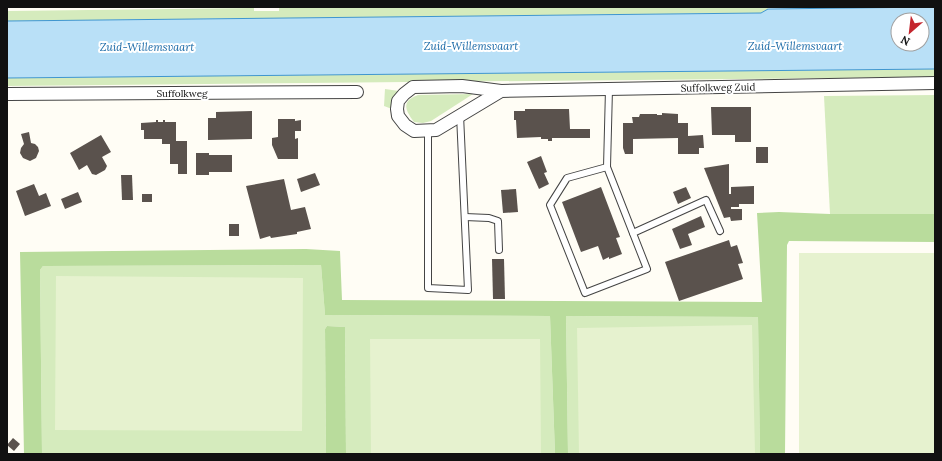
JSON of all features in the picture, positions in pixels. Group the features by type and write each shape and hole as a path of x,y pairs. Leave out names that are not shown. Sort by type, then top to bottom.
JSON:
{"street":[{"name":"Suffolkweg Zuid","path":"501,91 436,130 414,132 405,125 398,116 398,101 413,87 462,86 501,91 935,83"},
{"name":"Suffolkweg","path":"7,94 357,92"}],"lane":[{"path":"607,167 567,178 550,205 584,293 647,269 607,167 609,89"},
{"path":"428,130 428,288 468,290 460,115"},
{"path":"633,233 706,200 720,231"},
{"path":"464,217 489,218 498,221 499,250"}],"green space":[{"path":"768,7 768,9 761,13 7,21 7,11 254,8 254,11 279,11 279,8"},
{"path":"935,69 935,77 7,86 7,78"},
{"path":"385,89 399,91 392,109 384,106"},
{"path":"473,94 431,121 423,123 414,122 408,114 406,106 409,100 418,95"},
{"path":"935,95 935,214 830,214 824,96"},
{"path":"779,212 830,214 935,214 935,242 789,241 787,245 785,454 760,454 758,317 566,316 568,454 555,454 550,316 325,315 321,265 43,266 40,270 42,454 24,454 20,252 306,249 340,251 342,300 762,302 757,213"},
{"path":"799,253 935,253 935,454 799,454"},
{"path":"321,265 325,315 550,316 555,454 346,454 345,327 327,326 325,329 326,454 42,454 40,270 43,266"},
{"path":"56,276 303,278 302,431 55,430"},
{"path":"566,316 758,317 760,454 568,454"},
{"path":"752,325 755,454 579,454 577,328"},
{"path":"327,326 345,327 346,454 326,454 325,329"},
{"path":"370,339 540,339 541,454 371,454"}],"water":[{"name":"Zuid-Willemsvaart","path":"935,7 935,69 7,78 7,21 761,13 768,9"}],"building":[{"path":"711,107 751,107 751,142 735,142 735,135 712,135"},
{"path":"525,109 569,109 570,129 590,129 590,138 552,138 552,141 548,141 548,139 541,139 541,137 517,138 514,111 525,111"},
{"path":"252,111 252,139 208,140 208,118 216,118 216,112"},
{"path":"662,113 678,114 678,123 688,123 688,136 703,135 704,148 699,148 699,154 678,154 678,138 633,139 633,154 625,154 623,148 623,123 633,123 632,117 639,117 640,114 662,115"},
{"path":"278,119 295,119 295,121 301,120 301,131 295,131 295,139 298,138 298,159 278,159 272,145 272,138 278,137"},
{"path":"156,120 158,120 158,122 163,122 163,120 165,120 165,122 176,122 176,141 187,141 187,174 178,174 178,164 170,164 170,144 162,144 162,139 144,139 144,130 141,130 141,123 156,122"},
{"path":"29,132 31,143 38,147 39,151 36,158 30,161 23,158 20,153 24,144 21,134"},
{"path":"101,135 111,152 102,157 107,166 105,170 96,175 92,174 87,165 79,170 70,153"},
{"path":"756,147 768,147 768,163 756,163"},
{"path":"196,153 209,153 209,155 232,155 232,172 209,172 209,175 196,175"},
{"path":"541,156 547,172 544,173 549,184 539,189 527,162"},
{"path":"729,164 729,194 731,194 731,187 754,186 754,204 739,204 739,207 731,207 731,209 742,209 742,220 731,221 730,217 724,218 704,168"},
{"path":"315,173 320,185 301,192 297,179"},
{"path":"121,175 132,175 133,200 122,200"},
{"path":"284,179 291,210 305,207 311,229 297,232 297,234 271,238 270,236 260,239 246,186"},
{"path":"34,184 39,196 46,193 51,206 25,216 16,191"},
{"path":"601,187 620,237 616,238 622,254 603,260 598,246 581,252 562,202"},
{"path":"686,187 691,198 678,204 673,192"},
{"path":"516,189 518,212 503,213 501,190"},
{"path":"78,192 82,202 65,209 61,199"},
{"path":"142,194 152,194 152,202 142,202"},
{"path":"701,216 705,227 688,234 692,245 680,249 672,229"},
{"path":"229,224 239,224 239,236 229,236"},
{"path":"729,240 731,247 737,245 743,263 738,264 743,279 679,301 665,262"},
{"path":"492,259 504,259 505,299 493,299"},
{"path":"13,438 20,444 14,451 7,445"}]}
